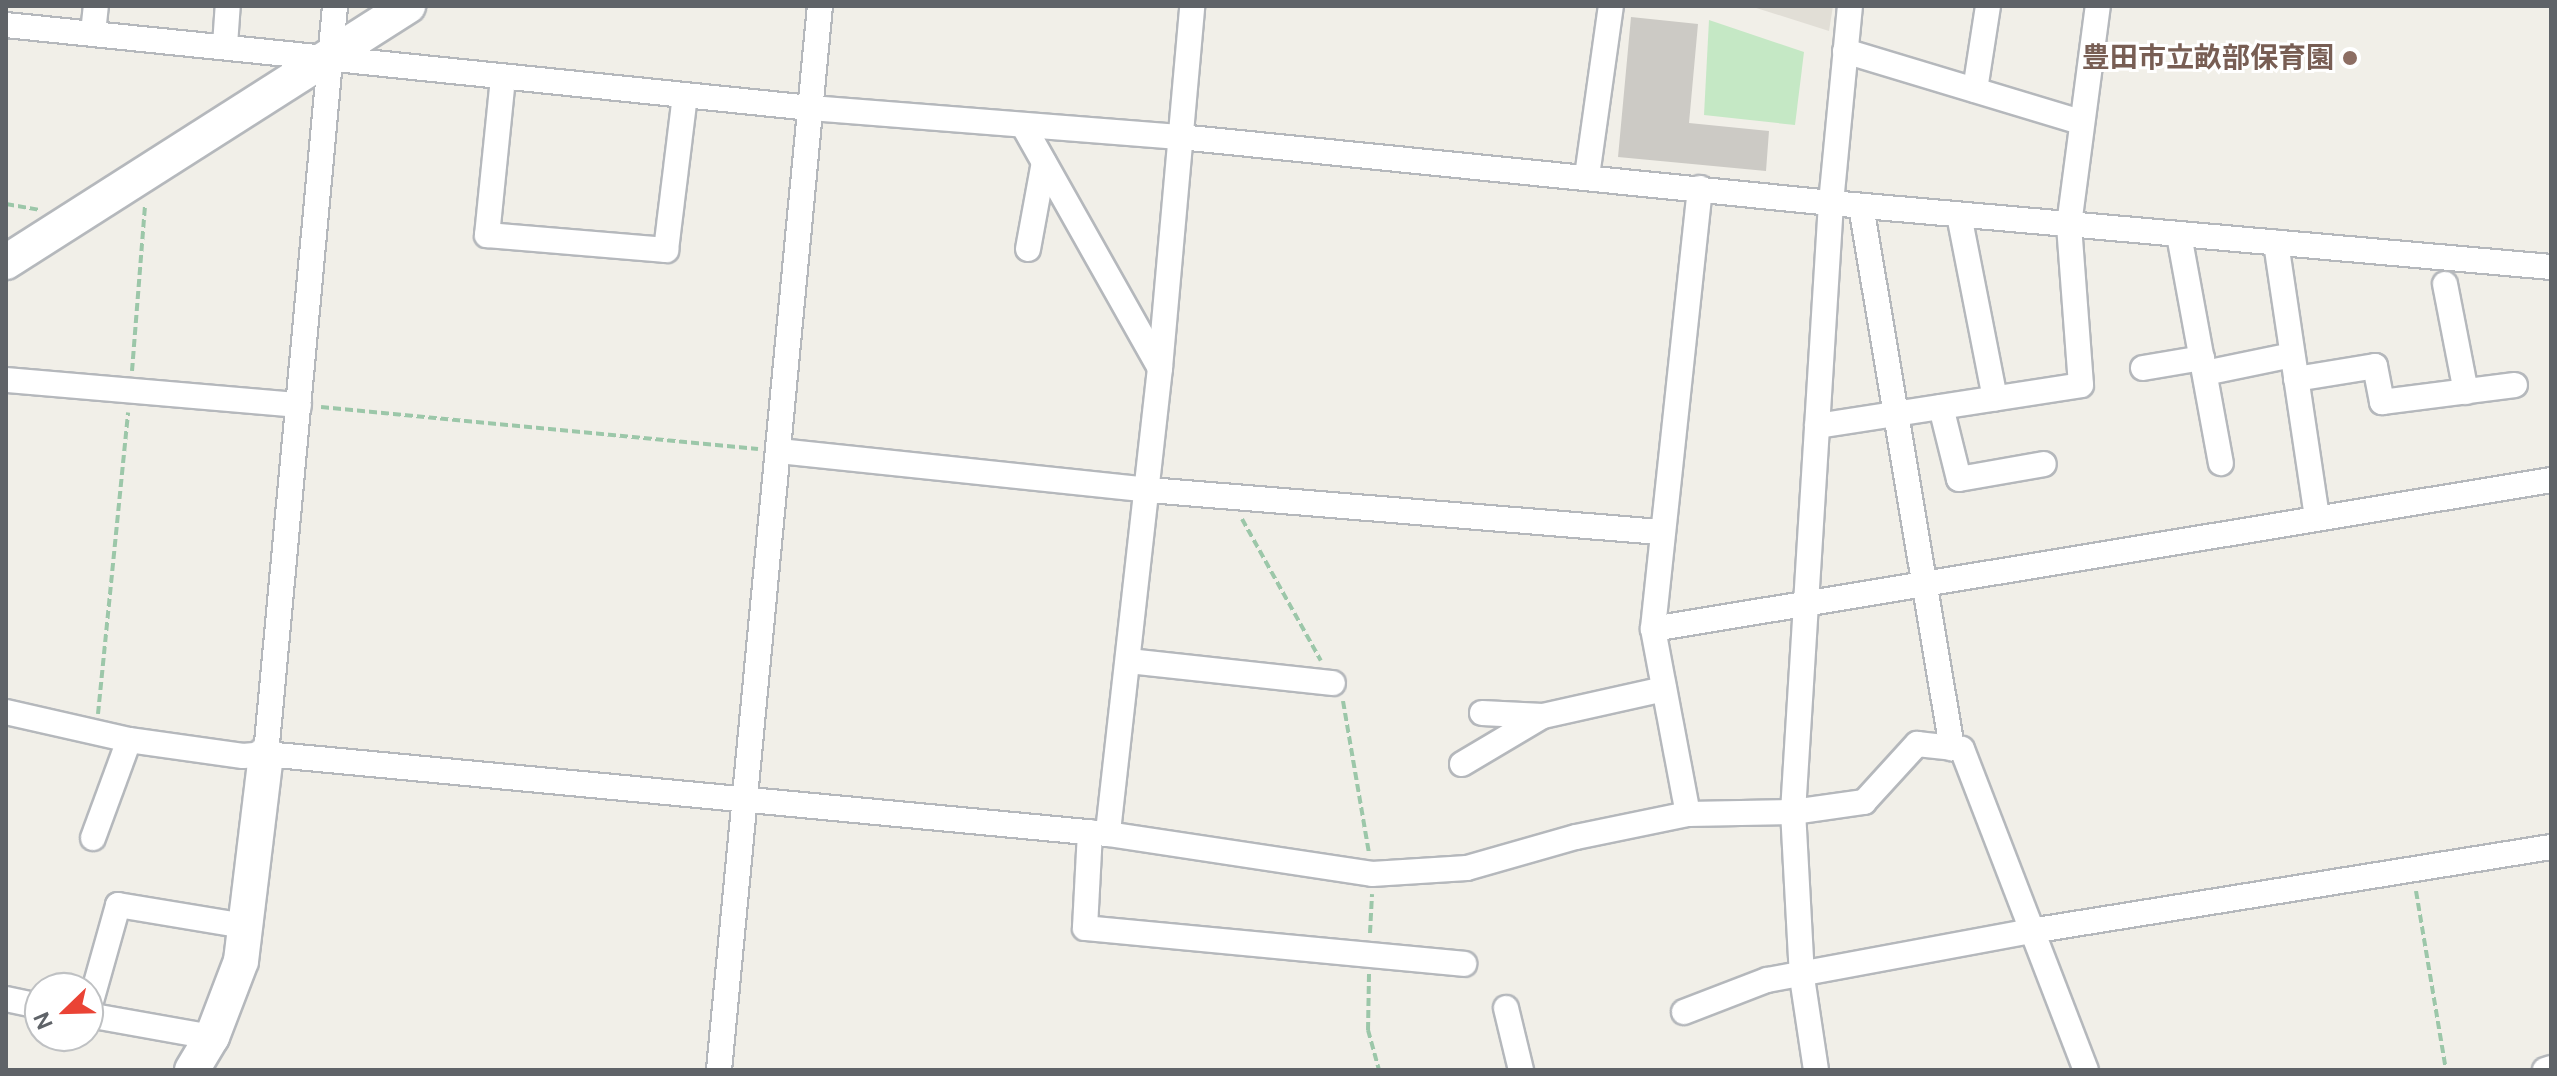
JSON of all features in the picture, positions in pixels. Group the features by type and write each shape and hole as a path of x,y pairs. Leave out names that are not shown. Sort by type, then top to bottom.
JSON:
{"street":[{"path":"93,33 96,6"},
{"path":"225,45 228,6"},
{"path":"192,1070 212,1037 241,961 266,754 335,6"},
{"path":"6,262 328,62 408,6"},
{"path":"719,1070 748,798 820,6"},
{"path":"1192,6 1149,490 1129,661 1085,928 1464,964"},
{"path":"1587,176 1611,6"},
{"path":"1816,1070 1802,977 1793,812 1831,203 1850,6"},
{"path":"1975,90 1988,6"},
{"path":"1817,426 2081,385 2069,225 2080,122 2098,6"},
{"path":"6,25 225,45 328,62 810,108 1180,137 1861,206 2551,267"},
{"path":"1845,51 2080,122"},
{"path":"503,78 487,235 666,250 685,96"},
{"path":"1023,125 1160,368"},
{"path":"1028,249 1044,162"},
{"path":"1688,814 1653,629 1660,532 1700,188"},
{"path":"1861,206 1952,748"},
{"path":"1959,215 1995,398"},
{"path":"2179,235 2221,463"},
{"path":"2276,243 2317,518"},
{"path":"2445,284 2466,392"},
{"path":"2143,368 2203,365 2375,366 2382,402 2515,385"},
{"path":"6,380 299,405"},
{"path":"1941,407 1959,479 2044,464"},
{"path":"779,451 1149,490 1660,532"},
{"path":"1653,629 1806,601 2551,480"},
{"path":"1129,661 1333,683"},
{"path":"1482,713 1543,716 1664,689"},
{"path":"6,712 129,740 243,756 266,754 1099,833 1372,874 1467,868 1576,837 1688,814 1793,812 1864,802 1917,744 1962,749 2086,1070"},
{"path":"1462,764 1543,716"},
{"path":"93,838 129,740"},
{"path":"1684,1012 1767,980 1802,977 2031,931 2551,847"},
{"path":"99,972 118,905 245,926"},
{"path":"1506,1008 1521,1070"},
{"path":"104,1016 212,1037"}],"path":[{"path":"97,732 131,391 145,196 137,179"},
{"path":"299,405 779,451"},
{"path":"2413,869 2446,1070"}],"shaded area":[{"path":"1750,6 1833,6 1829,31"}],"green space":[{"path":"1709,20 1804,52 1795,125 1704,115"}],"building":[{"path":"1631,17 1698,24 1689,123 1769,131 1766,171 1618,157"}],"place":[{"name":"豊田市立畝部保育園","path":"2350,58"}]}
